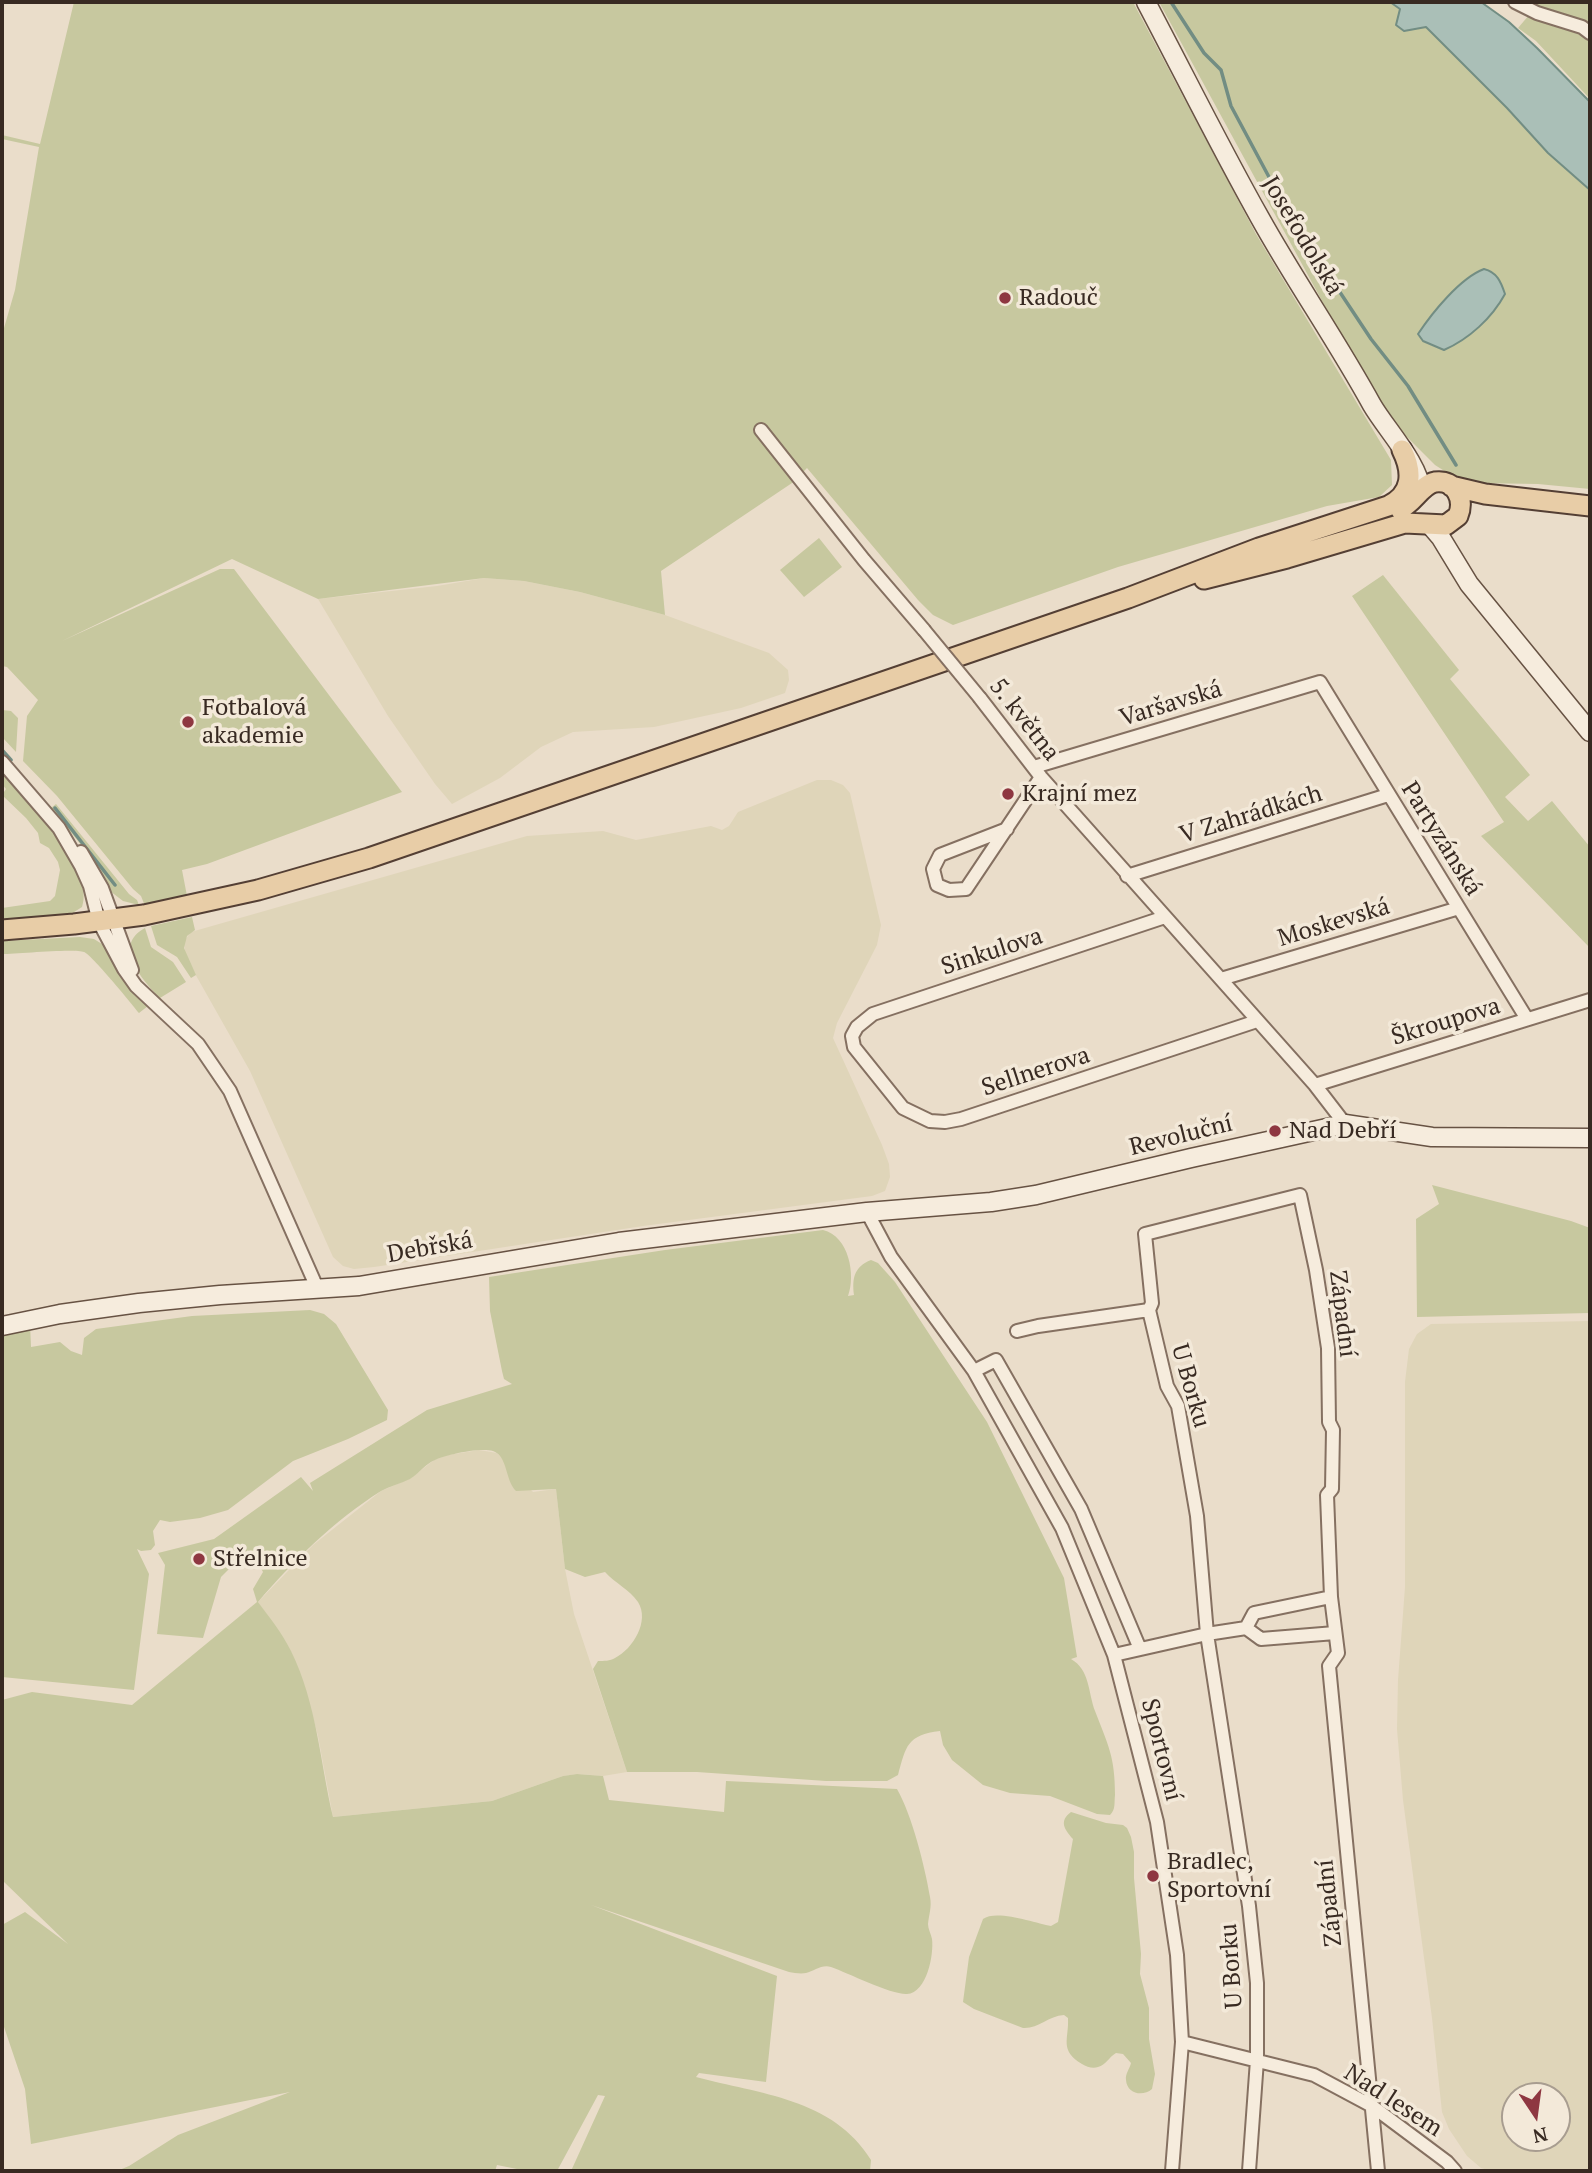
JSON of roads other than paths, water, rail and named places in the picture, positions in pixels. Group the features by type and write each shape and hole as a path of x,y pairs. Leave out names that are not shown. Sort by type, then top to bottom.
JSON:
{"main road":[{"name":"Josefodolská","path":"1146,2 1260,219 1418,477 1421,492"},
{"path":"1402,450 1450,485 1460,497 1461,507 1453,534 1458,566"},
{"path":"2,930 106,921 258,890 369,858 1128,598 1247,552 1388,506 1402,496 1409,482 1410,472 1402,450"},
{"path":"1331,525 1400,509 1434,483 1478,493 1590,506"},
{"path":"1421,492 1417,502 1418,510 1441,538 1475,591 1590,732"},
{"path":"1128,598 1261,565 1391,526 1412,522 1443,526 1466,510 1479,507 1556,503"},
{"name":"Revoluční","path":"867,1212 979,1203 1036,1195 1203,1155 1345,1125 1432,1137 1590,1138"},
{"name":"Debřská","path":"2,1326 60,1314 139,1303 359,1286 619,1242 867,1212"}],"street":[{"path":"1515,2 1537,13 1582,27 1590,33"},
{"name":"5. května","path":"761,430 864,561 980,698 1037,772 1315,1085 1345,1125"},
{"name":"Varšavská","path":"1037,772 1320,682"},
{"name":"Partyzánská","path":"1320,682 1527,1019"},
{"path":"2,762 59,828 75,842 89,864 106,921 130,967 149,997 198,1044 230,1091 318,1290"},
{"path":"1007,829 940,855 933,869 937,885 949,890 966,889 1007,829 1037,772"},
{"name":"V Zahrádkách","path":"1127,876 1388,795"},
{"name":"Moskevská","path":"1221,979 1459,908"},
{"name":"Sinkulova","path":"854,1047 852,1036 857,1027 873,1014 1165,917"},
{"name":"Škroupova","path":"1315,1085 1590,1000"},
{"name":"Sellnerova","path":"854,1047 903,1108 930,1121 945,1122 1257,1021"},
{"name":"Západní","path":"1145,1234 1300,1195 1316,1270 1328,1348 1329,1422 1333,1430 1332,1489 1327,1495 1331,1597 1338,1653 1329,1667 1378,2171"},
{"name":"Sportovní","path":"867,1212 891,1257 974,1371 1062,1528 1114,1654 1157,1822 1177,1955 1182,2042 1172,2171"},
{"name":"U Borku","path":"1145,1234 1152,1303 1149,1310 1167,1386 1178,1406 1197,1516 1207,1634 1249,1906 1257,1983 1257,2060 1249,2171"},
{"path":"1017,1331 1149,1310"},
{"path":"974,1371 996,1360 1082,1509 1139,1649"},
{"path":"1245,1628 1254,1613 1331,1597"},
{"path":"1114,1654 1245,1628 1261,1639 1335,1633"},
{"name":"Nad lesem","path":"1182,2042 1314,2075 1372,2106 1447,2162 1455,2171"}],"waterway":[{"path":"1171,2 1204,53 1221,70 1231,106 1292,220 1371,339 1408,386 1456,465"},
{"path":"2,750 11,760"},
{"path":"55,808 115,885"}],"place":[{"name":"Radouč","path":"1005,298"},
{"name":"Fotbalová akademie","path":"188,722"},
{"name":"Krajní mez","path":"1008,794"},
{"name":"Nad Debří","path":"1275,1131"},
{"name":"Střelnice","path":"199,1559"},
{"name":"Bradlec, Sportovní","path":"1153,1876"}]}
